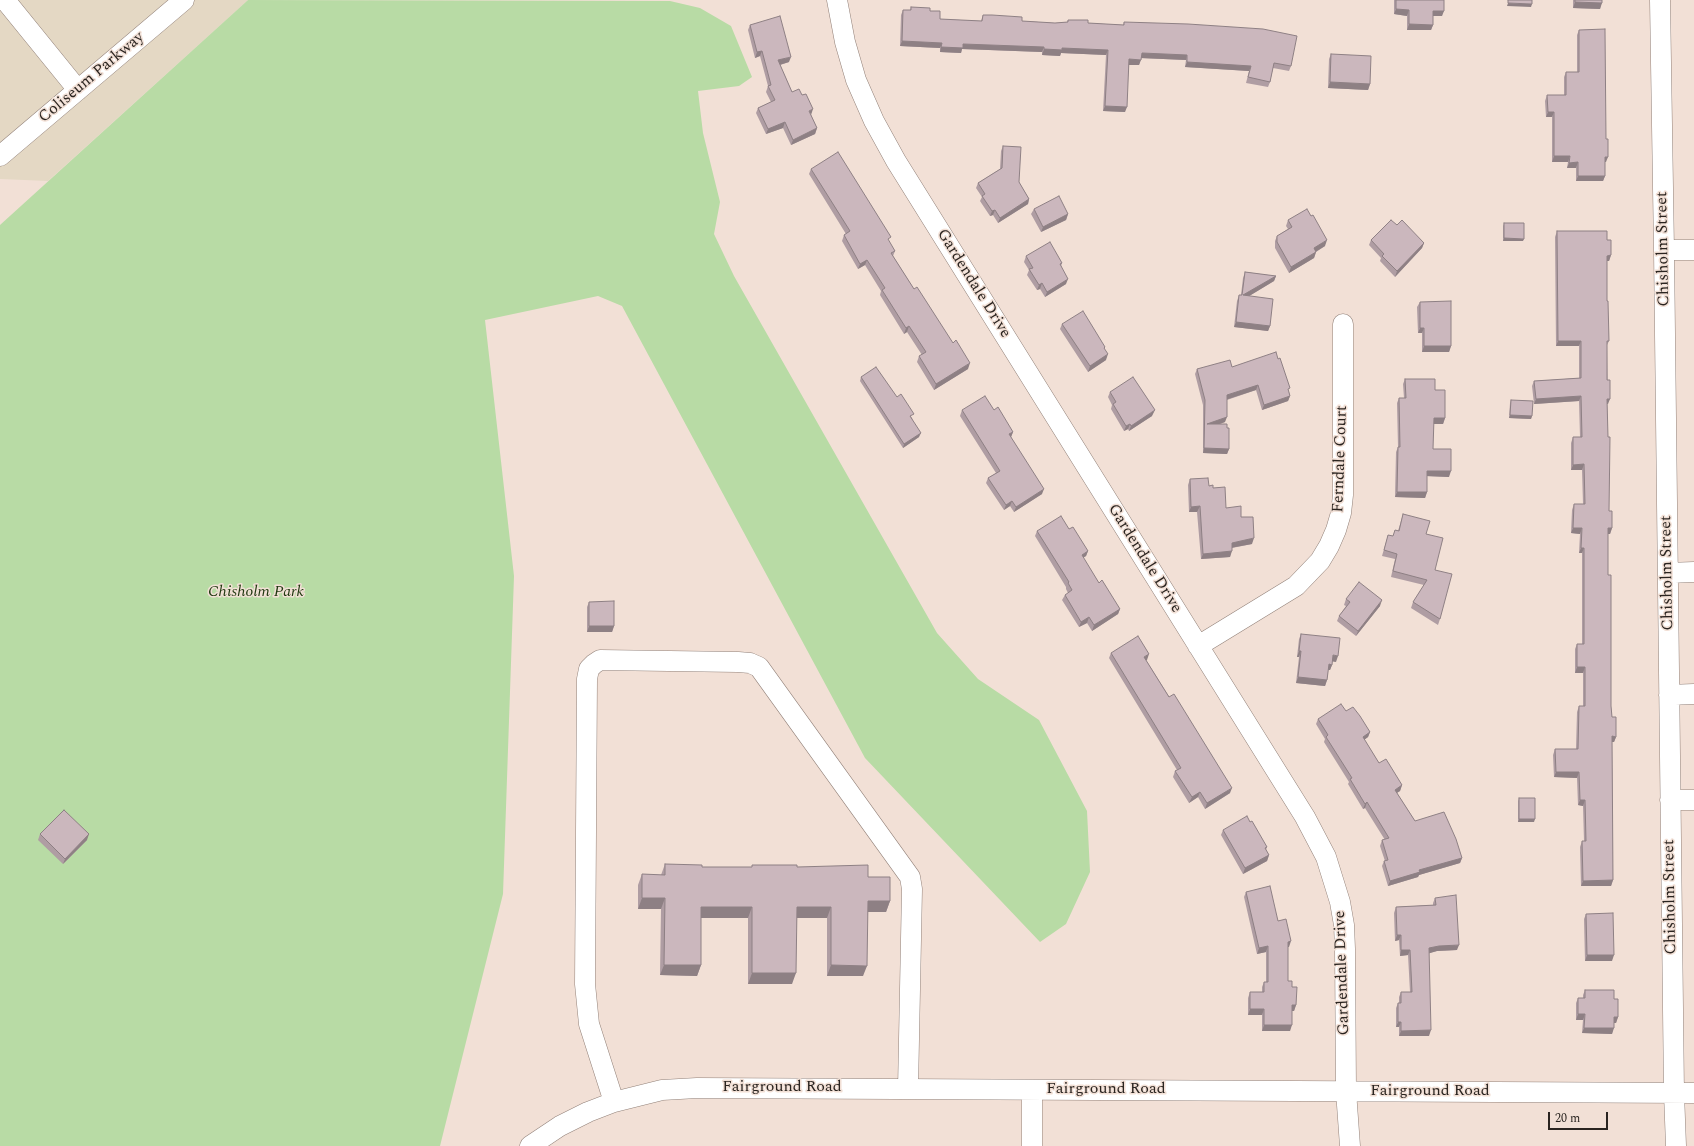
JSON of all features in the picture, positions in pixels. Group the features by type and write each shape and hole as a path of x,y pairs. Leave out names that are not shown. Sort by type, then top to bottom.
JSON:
{"street":[{"path":"5,0 78,90"},
{"name":"Coliseum Parkway","path":"0,156 184,0"},
{"name":"Gardendale Drive","path":"837,0 844,42 856,80 874,121 896,161 1305,816 1320,843 1334,878 1340,902 1345,949 1346,1091 1350,1146"},
{"name":"Chisholm Street","path":"1660,0 1674,1093 1676,1146"},
{"path":"1664,250 1694,250"},
{"name":"Ferndale Court","path":"1198,646 1296,586 1320,561 1329,546 1341,513 1343,495 1343,324"},
{"path":"1668,572 1694,572"},
{"path":"614,1102 589,1024 585,984 587,679 589,669 600,660 738,662 750,663 759,667 910,877 912,889 908,1089"},
{"path":"1669,695 1694,694"},
{"path":"1670,800 1694,800"},
{"name":"Fairground Road","path":"530,1146 560,1126 588,1112 614,1102 662,1090 683,1089 1694,1093"},
{"path":"1032,1090 1032,1146"}],"shaded area":[{"path":"0,0 248,0 48,181 0,179"}],"green space":[{"name":"Chisholm Park","path":"248,0 670,1 700,8 731,26 752,77 739,86 698,91 703,133 720,202 714,234 734,276 937,633 978,679 1039,720 1087,811 1090,872 1066,924 1040,942 865,758 622,306 598,296 485,320 514,576 503,894 440,1146 0,1146 0,225"}],"building":[{"path":"1396,0 1444,0 1444,11 1433,11 1433,25 1409,24 1409,10 1396,9"},
{"path":"1508,0 1532,0 1532,4 1508,3"},
{"path":"1575,0 1602,0 1602,3 1575,2"},
{"path":"911,7 930,8 930,11 940,11 940,19 982,21 983,15 992,15 1022,17 1022,21 1055,23 1068,22 1068,20 1088,20 1088,23 1124,25 1124,22 1188,24 1263,29 1297,36 1291,66 1274,63 1270,82 1248,77 1251,66 1187,62 1187,55 1142,53 1141,60 1129,59 1127,107 1105,106 1108,50 1062,48 1062,50 1044,49 1044,47 963,44 963,48 941,47 942,43 902,41 903,10 911,10"},
{"path":"780,16 791,57 778,60 792,92 799,89 802,95 806,94 813,109 809,111 817,128 793,140 785,122 768,129 758,108 775,100 768,86 771,85 762,51 757,52 750,25"},
{"path":"1605,29 1606,139 1608,139 1608,157 1605,157 1605,176 1578,176 1578,162 1569,163 1570,156 1554,156 1554,112 1548,112 1547,95 1566,95 1566,72 1579,72 1579,30"},
{"path":"1331,54 1371,56 1370,84 1330,82"},
{"path":"1003,146 1021,147 1019,182 1029,199 1000,218 995,210 992,211 982,196 985,194 978,183 1002,168"},
{"path":"838,152 891,237 888,239 895,251 891,253 914,289 917,287 953,343 956,340 970,363 936,384 919,356 926,352 909,326 906,328 882,290 885,288 867,260 860,264 844,235 850,231 811,169"},
{"path":"1059,196 1068,214 1043,227 1034,209"},
{"path":"1307,209 1311,216 1313,215 1327,240 1314,248 1316,252 1291,267 1277,242 1277,236 1292,227 1288,220"},
{"path":"1391,220 1397,225 1402,220 1424,243 1397,271 1382,256 1384,254 1371,240"},
{"path":"1504,223 1524,223 1524,239 1504,238"},
{"path":"1557,231 1607,231 1607,240 1611,240 1611,255 1607,256 1609,341 1607,341 1607,380 1610,380 1610,399 1607,399 1608,437 1610,437 1609,511 1612,511 1612,528 1608,528 1608,575 1611,575 1611,706 1612,717 1616,717 1616,737 1612,736 1613,880 1583,881 1582,841 1586,841 1585,800 1580,800 1579,772 1556,772 1555,749 1578,749 1579,706 1585,706 1585,667 1577,667 1577,644 1584,644 1584,548 1581,548 1582,528 1573,528 1574,504 1585,504 1584,464 1573,465 1573,437 1582,437 1581,396 1536,399 1534,381 1581,378 1581,341 1558,341"},
{"path":"1050,242 1062,263 1060,264 1068,279 1047,292 1042,283 1039,285 1029,269 1033,268 1026,256"},
{"path":"1245,272 1276,276 1243,295 1273,299 1270,326 1236,322 1239,295 1242,295"},
{"path":"1451,301 1451,346 1424,346 1424,328 1420,328 1420,302"},
{"path":"1083,311 1108,354 1090,366 1062,324"},
{"path":"1276,352 1278,359 1280,358 1290,388 1288,389 1290,396 1264,405 1258,385 1227,395 1227,417 1207,424 1227,424 1227,428 1229,428 1229,449 1204,448 1205,400 1197,369 1230,360 1232,367"},
{"path":"876,367 897,397 901,394 914,414 910,416 921,433 904,444 861,377"},
{"path":"1133,377 1155,410 1131,426 1130,424 1126,426 1113,404 1116,402 1110,392"},
{"path":"1405,379 1435,379 1435,390 1445,390 1445,418 1434,418 1433,449 1451,449 1451,471 1427,471 1427,492 1397,492 1398,447 1400,447 1399,398 1406,398"},
{"path":"985,396 994,410 998,407 1013,432 1009,434 1044,489 1016,507 1012,501 1006,505 988,478 1000,471 962,410"},
{"path":"1511,400 1533,401 1532,416 1510,415"},
{"path":"1208,478 1209,486 1213,485 1213,488 1225,487 1226,508 1241,506 1241,517 1253,517 1254,538 1232,543 1232,551 1203,554 1200,506 1191,507 1190,479"},
{"path":"1403,514 1430,521 1426,534 1443,538 1435,570 1452,574 1440,619 1413,602 1427,580 1393,571 1397,554 1384,550 1388,535 1393,536 1395,530 1399,531"},
{"path":"1061,516 1069,529 1073,527 1088,551 1082,555 1099,583 1102,580 1120,609 1094,625 1089,617 1081,622 1065,595 1072,590 1068,583 1069,582 1037,531"},
{"path":"1359,582 1382,600 1358,631 1339,616 1350,602 1346,599"},
{"path":"614,601 614,626 589,626 589,602"},
{"path":"1301,634 1340,638 1338,656 1333,655 1332,665 1329,664 1327,680 1298,677"},
{"path":"1138,636 1149,654 1144,657 1169,697 1174,694 1232,788 1207,803 1200,792 1192,797 1175,771 1181,768 1111,653"},
{"path":"1341,704 1346,711 1353,707 1360,716 1370,732 1363,737 1379,763 1386,759 1402,785 1395,790 1415,821 1444,812 1456,839 1462,858 1419,870 1420,872 1390,881 1384,861 1388,860 1382,840 1389,838 1367,802 1365,804 1350,779 1352,778 1326,737 1328,735 1318,719"},
{"path":"1519,798 1535,798 1535,819 1519,819"},
{"path":"64,810 89,834 65,859 40,834"},
{"path":"1247,816 1250,822 1252,821 1267,847 1265,848 1269,855 1245,868 1223,830"},
{"path":"665,864 702,865 702,867 752,867 752,865 797,865 797,867 868,865 868,877 890,877 890,901 868,901 867,966 831,965 831,907 797,907 796,973 752,973 752,907 701,907 701,965 664,965 665,898 642,898 642,874 665,875"},
{"path":"1270,886 1278,921 1286,919 1291,941 1288,942 1288,981 1292,981 1292,987 1297,987 1296,1005 1292,1005 1292,1025 1264,1025 1264,1009 1250,1009 1250,992 1264,992 1264,982 1268,982 1268,946 1259,948 1246,892"},
{"path":"1456,895 1459,945 1429,948 1431,1030 1401,1031 1401,1022 1398,1022 1398,1003 1401,1003 1401,992 1412,992 1410,950 1401,950 1401,935 1397,935 1396,907 1436,905 1435,898"},
{"path":"1613,913 1614,955 1587,955 1586,914"},
{"path":"1585,990 1614,990 1614,999 1618,999 1618,1017 1614,1017 1614,1028 1584,1028 1585,1014 1578,1014 1578,998 1585,998"}]}
